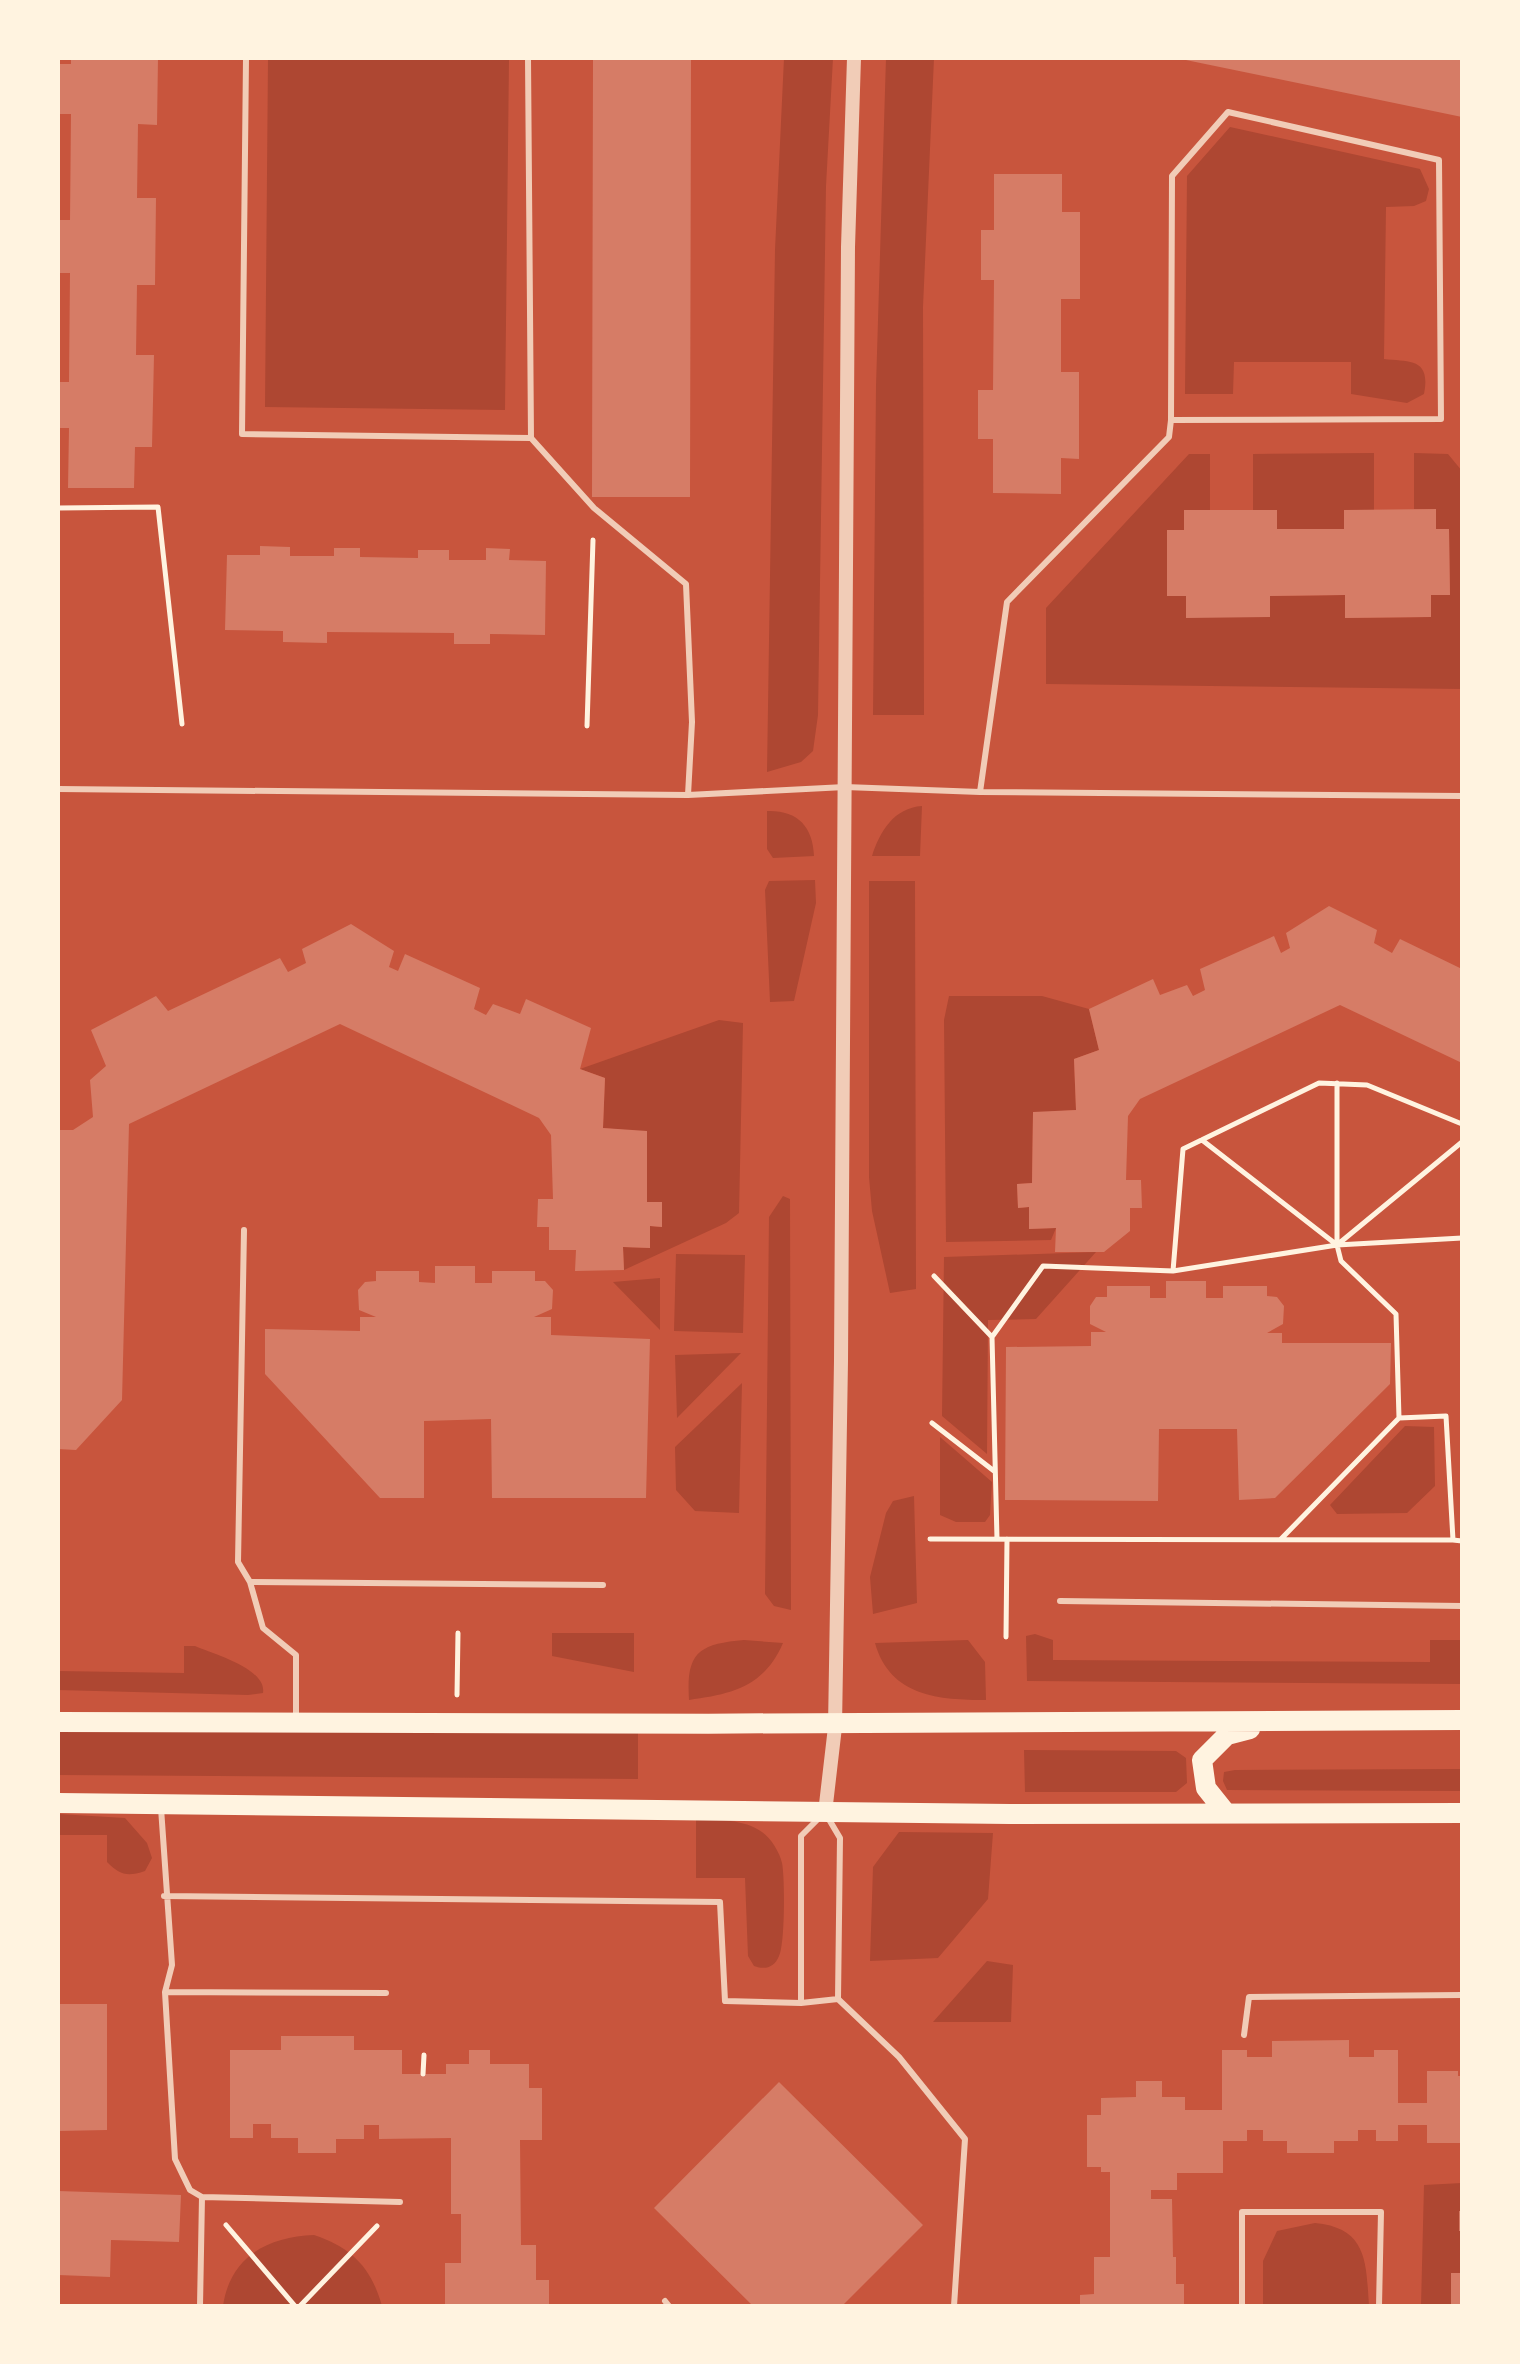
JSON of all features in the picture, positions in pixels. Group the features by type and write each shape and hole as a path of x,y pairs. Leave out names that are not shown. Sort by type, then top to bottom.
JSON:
{"main road":[{"path":"58,1722 456,1724 664,1721 835,1727 1462,1720"},
{"path":"1226,1813 1206,1788 1202,1760 1227,1735 1277,1722"},
{"path":"58,1803 825,1813 1462,1813"}],"street":[{"path":"825,1813 835,1727 848,247 854,58"}],"lane":[{"path":"246,58 242,434 531,438"},
{"path":"528,58 531,438 594,508 686,584 692,722 688,795"},
{"path":"980,792 1007,602 1169,437 1172,176 1228,112 1439,160 1441,419 1171,420"},
{"path":"58,789 688,795 845,787 980,792 1462,796"},
{"path":"244,1230 238,1562 250,1582 263,1628 296,1655 296,1723"},
{"path":"250,1582 603,1585"},
{"path":"1060,1601 1462,1606"},
{"path":"161,1804 164,1896 172,1965 165,1992 175,2159 190,2190 202,2197 400,2202"},
{"path":"801,2003 801,1836 825,1813 840,1838 838,1999 899,2057 965,2139 954,2306"},
{"path":"164,1896 720,1902 725,2001 801,2003 838,1999"},
{"path":"165,1992 386,1993"},
{"path":"1244,2035 1249,1997 1462,1995"},
{"path":"200,2306 202,2197"},
{"path":"1242,2306 1242,2212 1381,2212 1379,2306"}],"path":[{"path":"58,508 158,507 182,724"},
{"path":"587,726 594,508"},
{"path":"1173,1271 1183,1149 1319,1083 1367,1085 1462,1124"},
{"path":"1337,1083 1337,1245 1341,1261 1396,1314 1399,1418"},
{"path":"1202,1140 1337,1245"},
{"path":"1337,1245 1462,1142"},
{"path":"997,1539 992,1337 1043,1266 1173,1271 1337,1245 1462,1238"},
{"path":"934,1276 992,1337"},
{"path":"1280,1539 1399,1418 1446,1416 1453,1540"},
{"path":"932,1423 995,1471"},
{"path":"930,1539 1462,1541"},
{"path":"1006,1637 1007,1539"},
{"path":"456,1724 458,1633"},
{"path":"423,2074 424,2055"},
{"path":"202,2197 298,2306 400,2202"}],"shaded area":[{"path":"268,58 509,58 505,410 265,407"},
{"path":"784,58 833,58 826,186 818,715 813,751 801,762 767,772 775,250"},
{"path":"886,58 934,58 923,307 924,715 873,715 876,386"},
{"path":"1230,127 1420,169 1429,189 1426,201 1414,206 1386,207 1384,359 1410,362 1421,368 1424,394 1407,403 1351,394 1351,362 1234,362 1233,394 1185,394 1187,176"},
{"path":"1374,453 1374,510 1344,510 1344,529 1277,529 1277,510 1253,510 1253,454"},
{"path":"1414,453 1448,454 1462,471 1462,689 1046,684 1046,608 1189,454 1210,454 1210,510 1184,530 1167,530 1167,596 1186,596 1186,617 1269,617 1270,596 1345,595 1345,618 1431,617 1431,595 1450,594 1449,529 1436,529 1436,510 1414,509"},
{"path":"922,806 920,856 872,856 879,838 896,816"},
{"path":"767,811 787,813 801,822 807,828 814,856 773,858 767,849"},
{"path":"815,880 816,903 794,1001 770,1002 765,890 769,881"},
{"path":"869,881 915,881 916,1289 890,1293 872,1211 869,1177"},
{"path":"949,996 1042,996 1089,1009 1099,1050 1074,1059 1076,1110 1033,1113 1032,1183 1017,1184 1018,1208 1029,1207 1029,1229 1056,1228 1051,1240 946,1242 944,1020"},
{"path":"719,1020 743,1023 739,1213 726,1223 624,1270 623,1247 650,1248 650,1226 661,1227 647,1202 647,1132 603,1128 605,1078 580,1069"},
{"path":"783,1196 790,1199 791,1610 774,1606 765,1594 769,1217"},
{"path":"1096,1252 1036,1319 988,1320 987,1454 942,1416 944,1257"},
{"path":"676,1254 745,1255 743,1333 674,1331"},
{"path":"660,1278 660,1330 613,1282"},
{"path":"741,1353 677,1418 675,1355"},
{"path":"742,1383 739,1513 695,1511 676,1490 675,1447"},
{"path":"1405,1426 1434,1427 1435,1486 1407,1513 1337,1514 1330,1505"},
{"path":"940,1437 992,1482 990,1515 985,1522 956,1522 940,1515"},
{"path":"914,1496 917,1603 873,1614 870,1577 886,1513 893,1501"},
{"path":"552,1633 634,1633 634,1672 552,1656"},
{"path":"1035,1634 1053,1640 1053,1660 1430,1662 1430,1640 1462,1640 1462,1684 1027,1681 1026,1636"},
{"path":"744,1640 783,1643 766,1670 745,1686 719,1695 689,1700 690,1671 698,1654 716,1644"},
{"path":"968,1640 985,1662 986,1700 951,1699 919,1692 905,1685 892,1675 882,1661 875,1643"},
{"path":"184,1646 195,1646 248,1670 262,1684 263,1693 58,1690 58,1671 184,1673"},
{"path":"58,1732 638,1732 638,1779 58,1775"},
{"path":"1024,1750 1176,1751 1186,1758 1187,1783 1176,1792 1025,1792"},
{"path":"1462,1769 1462,1791 1227,1790 1223,1781 1224,1772 1235,1770"},
{"path":"58,1814 125,1818 147,1843 152,1858 145,1871 124,1874 107,1862 107,1835 58,1835"},
{"path":"696,1818 730,1821 755,1828 777,1850 783,1871 783,1925 781,1949 772,1965 765,1968 754,1966 748,1956 745,1878 696,1878"},
{"path":"899,1832 993,1833 988,1899 938,1958 870,1961 873,1867"},
{"path":"987,1961 1013,1965 1011,2022 933,2022"},
{"path":"1462,2183 1459,2231 1462,2231 1462,2273 1451,2273 1451,2306 1421,2306 1424,2185"},
{"path":"1315,2223 1332,2226 1355,2240 1365,2262 1369,2306 1263,2306 1263,2261 1277,2231"},
{"path":"314,2235 339,2246 358,2261 372,2280 382,2306 223,2306 234,2275 254,2253 281,2240"}],"building":[{"path":"71,58 158,58 157,125 138,124 137,198 156,198 155,285 137,285 136,355 154,355 152,447 135,447 134,488 68,488 69,428 58,428 58,382 69,382 70,273 58,273 59,220 70,220 71,114 59,114 60,64 71,64"},
{"path":"593,58 691,58 690,497 592,497"},
{"path":"1181,58 1462,58 1462,117 1181,59"},
{"path":"994,174 1062,174 1062,212 1080,212 1080,299 1061,299 1061,372 1079,372 1079,459 1061,458 1061,494 993,493 993,439 978,439 978,390 993,390 994,280 981,280 981,230 994,230"},
{"path":"1436,509 1436,529 1449,529 1450,595 1431,595 1431,617 1345,618 1345,595 1270,596 1270,617 1186,618 1186,596 1167,596 1167,530 1184,530 1184,510 1277,510 1277,529 1344,529 1344,510"},
{"path":"260,546 290,547 290,556 334,556 334,548 360,548 360,557 418,558 418,550 449,550 449,560 486,560 486,548 510,549 509,560 546,561 545,635 490,634 490,644 454,644 454,633 327,632 327,643 283,642 283,631 225,630 227,555 260,555"},
{"path":"1329,906 1377,930 1374,943 1392,953 1400,939 1462,969 1462,1063 1340,1005 1140,1099 1128,1116 1126,1180 1141,1180 1142,1208 1130,1208 1130,1231 1104,1252 1055,1252 1056,1228 1029,1229 1029,1207 1018,1208 1017,1184 1032,1183 1033,1112 1076,1110 1074,1059 1099,1050 1089,1009 1153,979 1160,995 1187,985 1193,996 1205,990 1200,969 1274,936 1281,953 1290,948 1286,933"},
{"path":"351,924 394,951 389,967 398,971 405,954 480,988 474,1009 486,1015 493,1004 520,1014 526,999 591,1028 580,1069 605,1078 603,1128 647,1131 647,1202 662,1202 662,1227 650,1226 650,1248 623,1247 624,1270 575,1271 576,1250 549,1250 549,1227 537,1227 538,1199 553,1199 551,1135 539,1118 340,1024 129,1124 122,1400 76,1450 58,1449 58,1130 73,1130 93,1117 90,1080 106,1066 91,1030 156,996 168,1011 280,958 288,972 306,963 302,949"},
{"path":"435,1266 475,1266 475,1283 492,1283 492,1271 535,1271 535,1281 545,1281 553,1290 552,1309 534,1317 551,1317 551,1335 650,1339 646,1498 492,1498 491,1419 424,1421 424,1498 380,1498 265,1374 265,1329 360,1331 360,1317 376,1317 359,1310 358,1290 365,1282 376,1281 376,1271 419,1271 419,1282 435,1283"},
{"path":"1166,1281 1206,1281 1206,1298 1223,1298 1223,1286 1267,1286 1267,1296 1277,1297 1284,1306 1283,1324 1267,1333 1282,1333 1282,1343 1391,1343 1390,1384 1275,1498 1239,1500 1237,1429 1159,1429 1158,1501 1005,1500 1006,1347 1091,1346 1091,1332 1106,1332 1090,1324 1090,1306 1096,1297 1107,1297 1107,1286 1150,1286 1150,1298 1166,1298"},
{"path":"58,2004 107,2004 107,2130 58,2131"},
{"path":"281,2036 354,2036 354,2050 402,2050 402,2074 446,2074 446,2064 469,2064 469,2050 490,2050 490,2064 529,2064 529,2088 542,2088 542,2140 520,2140 521,2245 536,2245 536,2280 549,2280 549,2306 445,2306 445,2263 461,2263 461,2214 451,2214 451,2138 379,2139 379,2125 364,2125 364,2139 336,2139 336,2153 298,2153 298,2138 271,2138 271,2124 253,2124 253,2138 230,2138 230,2050 281,2050"},
{"path":"1349,2040 1349,2057 1374,2057 1374,2050 1398,2050 1398,2103 1427,2103 1427,2071 1458,2071 1458,2076 1462,2076 1462,2143 1427,2143 1427,2125 1398,2125 1398,2141 1376,2141 1376,2130 1358,2130 1358,2141 1334,2141 1334,2153 1287,2153 1287,2141 1263,2141 1263,2130 1247,2130 1247,2141 1223,2141 1223,2173 1177,2173 1177,2190 1151,2190 1151,2199 1172,2199 1176,2284 1184,2284 1184,2306 1080,2306 1080,2295 1094,2294 1094,2257 1110,2257 1110,2172 1101,2172 1101,2167 1087,2167 1087,2115 1101,2115 1101,2098 1136,2097 1136,2081 1162,2081 1162,2097 1185,2097 1185,2110 1222,2110 1222,2050 1247,2050 1247,2057 1272,2057 1272,2041"},
{"path":"779,2082 923,2225 842,2306 753,2306 654,2208"},
{"path":"58,2191 181,2195 179,2242 111,2240 110,2277 58,2275"},
{"path":"1459,2211 1462,2211 1462,2231 1459,2231"},
{"path":"1451,2273 1462,2273 1462,2306 1451,2306"}]}
